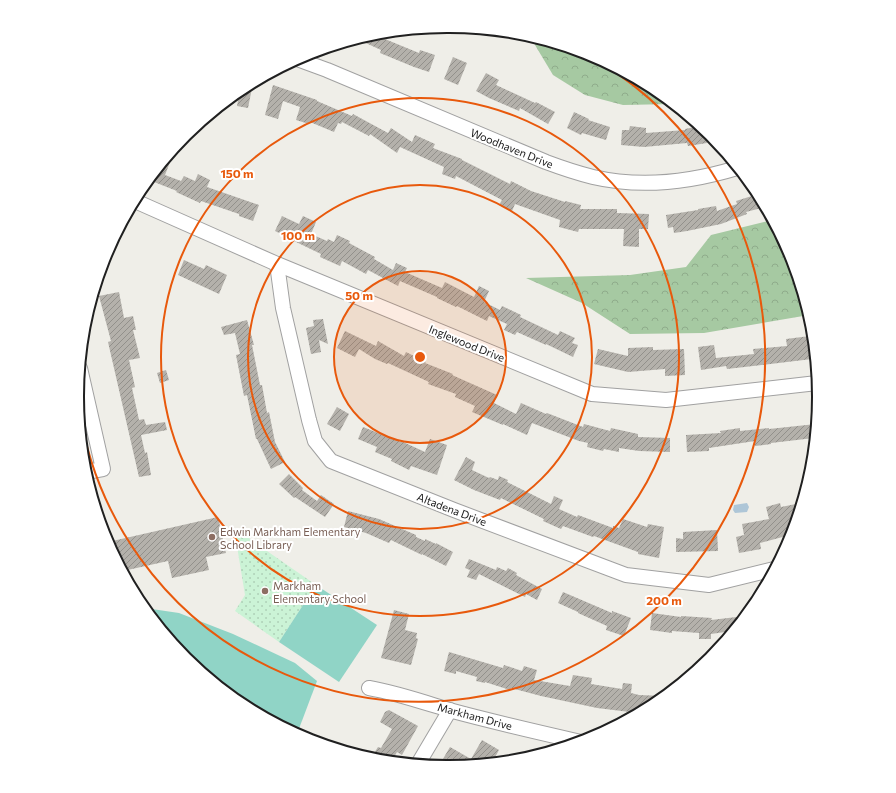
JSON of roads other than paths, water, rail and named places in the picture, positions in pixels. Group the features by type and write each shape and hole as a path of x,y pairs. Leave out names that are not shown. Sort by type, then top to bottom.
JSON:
{"street":[{"name":"Woodhaven Drive","path":"306,62 569,171 619,181 645,182 700,178 731,170"},
{"name":"Inglewood Drive","path":"140,204 277,264 592,394 666,400 812,385"},
{"name":"Altadena Drive","path":"277,264 283,308 309,420 315,441 331,461 454,510 626,575 709,584 767,571"},
{"path":"84,387 103,469 92,471"},
{"name":"Markham Drive","path":"369,688 405,696 450,710 569,739"},
{"path":"421,759 450,710"}],"place":[{"name":"Edwin Markham Elementary School Library","path":"212,537"},
{"name":"Markham Elementary School","path":"265,591"}]}
